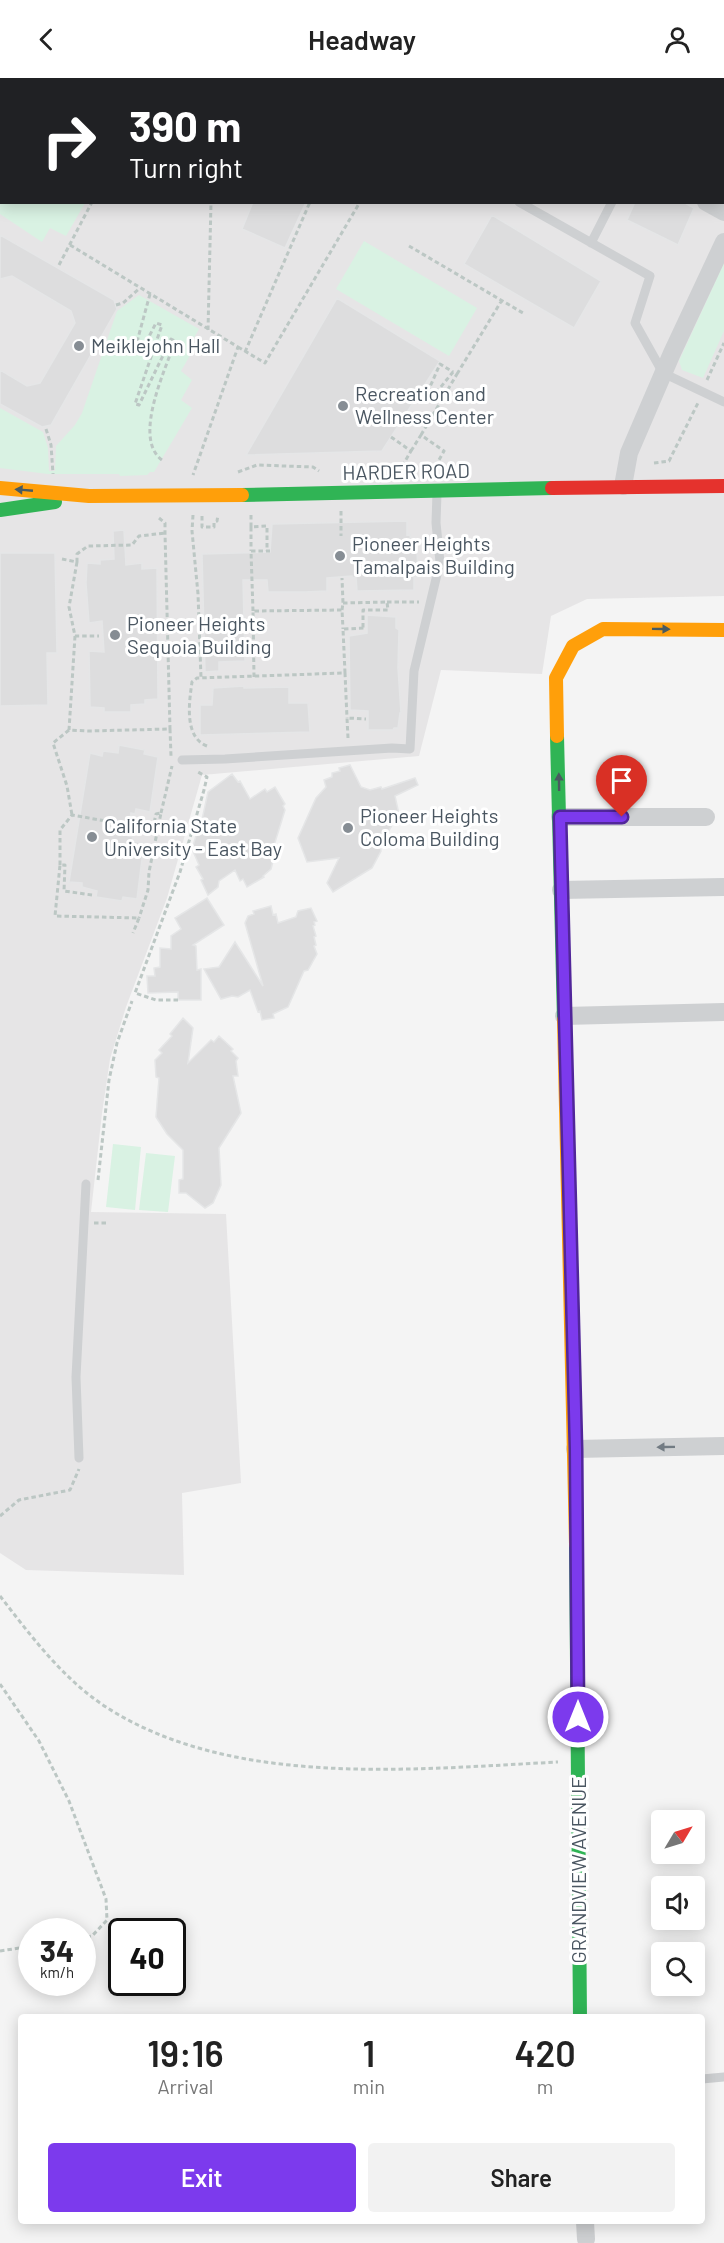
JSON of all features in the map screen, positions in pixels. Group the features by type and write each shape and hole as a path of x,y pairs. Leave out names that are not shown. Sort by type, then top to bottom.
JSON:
{"street":[{"path":"710,204 724,212"},
{"path":"623,486 629,453 663,373 724,242"},
{"name":"HARDER ROAD","path":"0,488 89,496 724,486"},
{"name":"HARDER ROAD","path":"0,510 89,496"},
{"name":"GRANDVIEW AVENUE","path":"580,2014 576,1449 556,678 573,646 603,629 724,630"},
{"path":"560,817 706,816"},
{"path":"561,890 723,886"},
{"path":"564,1016 724,1012"},
{"path":"576,1449 724,1446"}],"lane":[{"path":"523,204 650,276 635,323 663,373 724,402"},
{"path":"591,243 611,204"},
{"path":"182,760 392,748 410,749 414,671 440,562 436,523 437,491"},
{"path":"79,1458 76,1377 86,1184"},
{"path":"705,2079 724,2077"}],"path":[{"path":"59,265 91,204"},
{"path":"208,330 211,204"},
{"path":"245,352 309,204"},
{"path":"70,245 265,363 359,204"},
{"path":"409,246 523,313"},
{"path":"116,305 123,303 140,288"},
{"path":"150,294 135,349 141,352 156,323 162,325 135,404 139,405 171,339 175,341 155,399 149,430 154,452 162,460"},
{"path":"401,470 455,373 502,300"},
{"path":"707,380 724,344"},
{"path":"193,475 238,347"},
{"path":"440,364 455,373 431,399 426,396 440,364"},
{"path":"652,464 669,461 698,403"},
{"path":"46,429 51,445 53,476"},
{"path":"421,435 444,451 433,471"},
{"path":"391,438 411,452"},
{"path":"235,473 257,465 313,467 327,472"},
{"path":"390,470 411,470"},
{"path":"183,476 204,475"},
{"path":"341,536 341,511 350,511"},
{"path":"201,678 193,515 202,514 202,527 214,526 218,514 228,514"},
{"path":"250,514 254,677"},
{"path":"133,933 148,890 149,872 172,763 165,523 161,518 152,516"},
{"path":"251,527 267,526 269,550 251,551"},
{"path":"69,730 75,636 69,607 77,554 88,546 132,544 139,536 165,533"},
{"path":"62,559 77,562"},
{"path":"342,578 348,742"},
{"path":"343,629 365,628 363,610 388,610 387,602"},
{"path":"344,603 420,602"},
{"path":"253,611 342,610"},
{"path":"75,636 99,636"},
{"path":"216,746 205,746 196,739 191,729 190,697 192,682 197,678 345,674"},
{"path":"346,718 366,718"},
{"path":"139,918 55,916 60,865 60,830 72,815 67,786 53,743 69,730 170,729"},
{"path":"178,1000 156,1000 135,993 180,872 204,790 207,777 196,772"},
{"path":"129,825 153,828 156,814 161,813"},
{"path":"72,815 111,822"},
{"path":"60,865 65,865 64,891 93,895"},
{"path":"97,1188 109,1080 117,1043 132,1001"},
{"path":"94,1223 107,1222"},
{"path":"0,1516 19,1500 70,1490 79,1468 79,1458"},
{"path":"0,1596 57,1666 106,1707 165,1738 216,1754 293,1765 348,1769 578,1762"},
{"path":"0,1684 39,1741 64,1791 106,1899 108,1920 96,1932"},
{"path":"0,1951 18,1948"}],"shaded area":[{"name":"California State University - East Bay","path":"0,204 724,204 724,596 587,599 551,616 542,674 441,670 419,756 202,775 167,898 126,1007 110,1059 91,1212 226,1214 241,1483 182,1493 184,1575 26,1570 0,1553"}],"green space":[{"path":"0,204 84,204 66,236 50,228 42,242 0,214"},
{"path":"364,241 477,308 449,356 336,289"},
{"path":"724,263 724,331 703,378 682,370 679,361"},
{"path":"139,295 199,329 188,348 192,352 181,371 192,380 181,400 192,408 154,472 147,475 120,476 119,474 48,474 0,468 0,408 43,432 48,448 49,471 55,471 56,446 75,425 82,413 117,311"},
{"path":"113,1144 141,1147 135,1210 106,1207"},
{"path":"146,1153 175,1156 168,1212 139,1210"}],"building":[{"path":"252,204 305,204 285,248 242,229"},
{"path":"634,204 687,204 694,208 678,245 627,220"},
{"path":"492,215 601,281 574,328 464,264"},
{"name":"Meiklejohn Hall","path":"0,235 114,300 117,309 51,425 42,427 0,404 0,370 27,386 40,383 75,323 71,311 12,276 0,279"},
{"name":"Recreation and Wellness Center","path":"337,298 440,361 382,451 246,455"},
{"path":"407,521 407,535 410,534 411,549 417,549 418,577 414,577 414,590 357,591 356,577 352,576 327,578 327,591 268,592 267,580 243,580 245,661 219,662 219,671 205,672 202,554 270,552 272,524"},
{"name":"Pioneer Heights Sequoia Building","path":"124,530 126,565 142,563 142,569 157,568 158,699 145,700 145,704 131,705 131,712 104,712 104,708 90,707 89,651 104,652 102,621 89,623 87,563 100,564 100,560 114,559 113,531"},
{"path":"0,553 55,553 57,653 47,653 48,705 0,706"},
{"path":"367,615 396,617 396,628 399,630 398,668 401,713 398,728 393,730 368,730 368,711 350,710 349,636 367,633"},
{"path":"244,686 244,688 289,687 289,703 308,703 310,732 200,735 200,705 212,705 213,688"},
{"path":"119,745 145,750 144,754 158,757 150,812 136,809 135,814 131,813 128,836 133,837 132,841 144,843 137,899 123,897 122,901 96,897 97,891 82,887 82,883 69,882 90,753 102,756 103,751 118,753"},
{"name":"Pioneer Heights Coloma Building","path":"350,765 361,787 370,790 381,787 382,789 415,778 418,785 395,796 399,814 380,845 381,851 372,868 333,892 327,883 339,858 307,862 298,838 316,798 326,787 324,780 332,777 332,773 340,771 339,768"},
{"path":"232,774 238,782 240,781 250,799 265,789 267,792 275,787 285,804 283,806 285,810 272,852 275,853 271,869 264,877 247,887 243,879 240,881 235,870 219,881 218,887 208,895 196,867 199,865 192,849 198,829 200,829 208,792"},
{"path":"207,898 224,925 193,945 196,946 197,970 201,969 201,1000 178,1000 178,992 148,993 147,976 155,976 154,968 160,967 160,948 171,949 171,936 181,929 175,918"},
{"path":"271,906 278,923 296,917 298,911 311,908 317,921 313,926 316,936 314,946 317,954 308,970 304,971 288,1007 273,1014 274,1018 262,1020 250,990 238,997 221,999 204,969 219,967 235,942 263,986 245,923 248,916 254,914 253,911"},
{"path":"183,1018 193,1028 188,1063 211,1040 214,1042 219,1036 233,1049 231,1051 238,1058 236,1061 238,1076 233,1076 241,1113 219,1148 221,1185 213,1203 205,1208 186,1193 179,1193 179,1180 183,1179 183,1150 167,1134 156,1117 159,1078 156,1077 155,1060 162,1053 159,1050 172,1036 170,1034"}],"traffic: fast":[{"path":"242,495 552,488"},
{"path":"0,510 55,502"},
{"path":"557,736 564,1020"},
{"path":"576,1544 580,2014"}],"traffic: slow":[{"path":"0,488 89,496 242,495"},
{"path":"557,736 556,678 573,646 603,629 724,630"},
{"path":"564,1020 576,1544"}],"traffic: jam":[{"path":"552,488 724,486"}],"place":[{"name":"Meiklejohn Hall","path":"79,346"},
{"name":"Recreation and Wellness Center","path":"343,406"},
{"name":"Pioneer Heights Tamalpais Building","path":"340,556"},
{"name":"Pioneer Heights Sequoia Building","path":"115,635"},
{"name":"Pioneer Heights Coloma Building","path":"348,828"},
{"name":"California State University - East Bay","path":"92,837"}],"route":[{"path":"578,1717 576,1449 560,817 622,817"}]}
